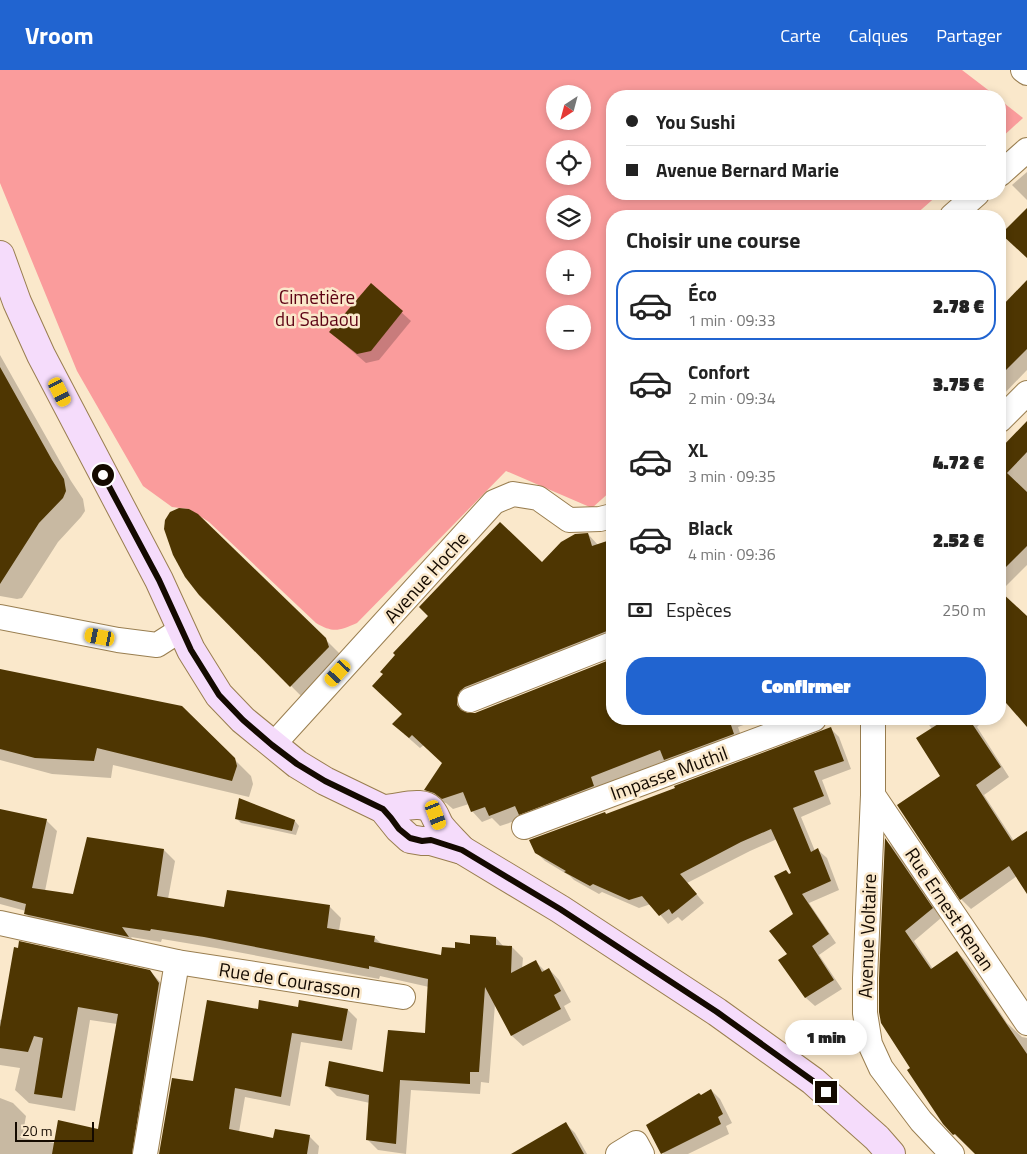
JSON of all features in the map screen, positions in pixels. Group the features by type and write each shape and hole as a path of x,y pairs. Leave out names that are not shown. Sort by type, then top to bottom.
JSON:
{"main road":[{"path":"0,255 17,302 41,355 159,580 191,650 219,695 243,720 297,764 325,781 383,809 399,829 410,838 422,841 435,833 560,909 717,1012 813,1081 877,1138 891,1154"}],"street":[{"path":"1023,70 1027,72"},
{"path":"1006,169 1027,150"},
{"path":"959,210 970,200"},
{"path":"1006,414 1027,393"},
{"name":"Avenue Hoche","path":"272,745 494,502 513,494 538,498 569,520 606,518"},
{"path":"0,617 118,640 157,645 182,629"},
{"path":"470,700 606,646"},
{"name":"Impasse Muthil","path":"524,827 798,725"},
{"name":"Avenue Voltaire","path":"873,725 873,795 865,978 865,1013 870,1044 881,1068 922,1121 952,1154"},
{"name":"Rue Ernest Renan","path":"873,795 1027,1023"},
{"name":"Rue de Courasson","path":"0,923 177,962 403,997"},
{"path":"145,1154 177,962"},
{"path":"618,1154 636,1143 642,1154"}],"green space":[{"name":"Cimetière du Sabaou","path":"0,70 962,70 988,90 606,90 606,200 932,200 921,210 606,210 606,495 592,508 506,471 357,623 345,628 332,630 316,623 209,522 189,509 172,507 143,486 77,371 0,183"},
{"path":"1006,105 1023,118 1006,134"}],"building":[{"path":"1027,208 1027,258 1006,239 1006,229"},
{"path":"1027,280 1027,349 1006,370 1006,302"},
{"path":"371,283 403,311 371,351 357,354 329,332"},
{"path":"0,367 64,479 66,491 63,498 39,523 0,584"},
{"path":"1027,421 1027,452 1007,473 1027,492 1027,546 1006,567 1006,443"},
{"path":"179,508 189,509 198,514 326,638 329,647 290,687 199,595 185,577 173,555 164,529 165,520 170,512"},
{"path":"500,522 542,562 561,542 575,534 588,533 592,546 606,541 606,631 465,687 460,691 457,705 461,710 475,713 606,661 606,725 731,725 734,734 664,760 660,750 591,777 594,786 519,815 515,806 489,816 485,807 471,812 463,792 442,799 434,793 424,790 442,763 412,735 409,738 392,724 402,714 372,686 383,674 380,672 395,655 393,653 428,616 419,607"},
{"path":"1006,597 1027,616 1027,727 1006,703"},
{"path":"0,669 182,706 235,758 237,766 232,781 97,748 94,761 35,758 0,749"},
{"path":"937,725 973,725 1001,767 976,785 1012,841 1027,831 1027,894 1009,866 960,900 897,805 940,776 916,738"},
{"path":"831,727 844,761 814,771 824,796 793,808 811,852 818,848 831,881 802,894 829,934 812,946 834,980 805,998 778,960 787,954 769,931 793,914 774,876 786,870 789,874 791,873 771,829 741,842 680,874 697,894 672,914 669,909 659,916 642,896 629,900 593,884 590,886 564,872 566,871 535,853 529,840 605,812 606,814 675,788 674,786"},
{"path":"239,798 295,820 292,831 235,819"},
{"path":"0,809 47,819 32,888 73,894 87,837 164,849 157,896 224,907 227,890 330,905 327,928 375,936 374,942 441,955 442,947 455,948 455,942 470,944 470,935 496,937 496,945 512,946 511,973 536,960 542,972 549,968 561,991 554,995 561,1009 511,1036 485,987 479,1072 470,1072 470,1084 400,1080 396,1144 366,1140 369,1095 325,1086 329,1061 383,1072 388,1030 425,1033 428,979 369,966 369,969 204,937 151,929 150,931 122,927 129,937 24,914 26,904 0,897"},
{"path":"885,838 933,908 905,931 931,969 957,951 1027,1054 1027,1154 975,1154 955,1134 953,1135 943,1124 907,1070 910,1068 881,1023 879,1012 879,978"},
{"path":"19,941 150,970 159,983 132,1154 52,1154 58,1120 98,1129 118,1014 78,1007 62,1098 34,1094 43,1038 34,1036 28,1052 0,1048 0,1027 14,947 18,948"},
{"path":"207,1000 258,1009 259,1000 298,1007 299,1000 348,1009 342,1041 292,1033 281,1097 235,1088 229,1129 273,1138 275,1129 310,1135 307,1154 159,1154 172,1078 193,1081"},
{"path":"711,1089 723,1114 718,1117 721,1124 661,1154 646,1125 699,1093 701,1095"},
{"path":"566,1122 584,1154 511,1154"}],"route":[{"path":"103,475 159,580 191,650 219,695 243,720 272,745 297,764 325,781 383,809 399,829 410,838 422,841 431,840 462,850 560,909 717,1012 826,1092"}]}
